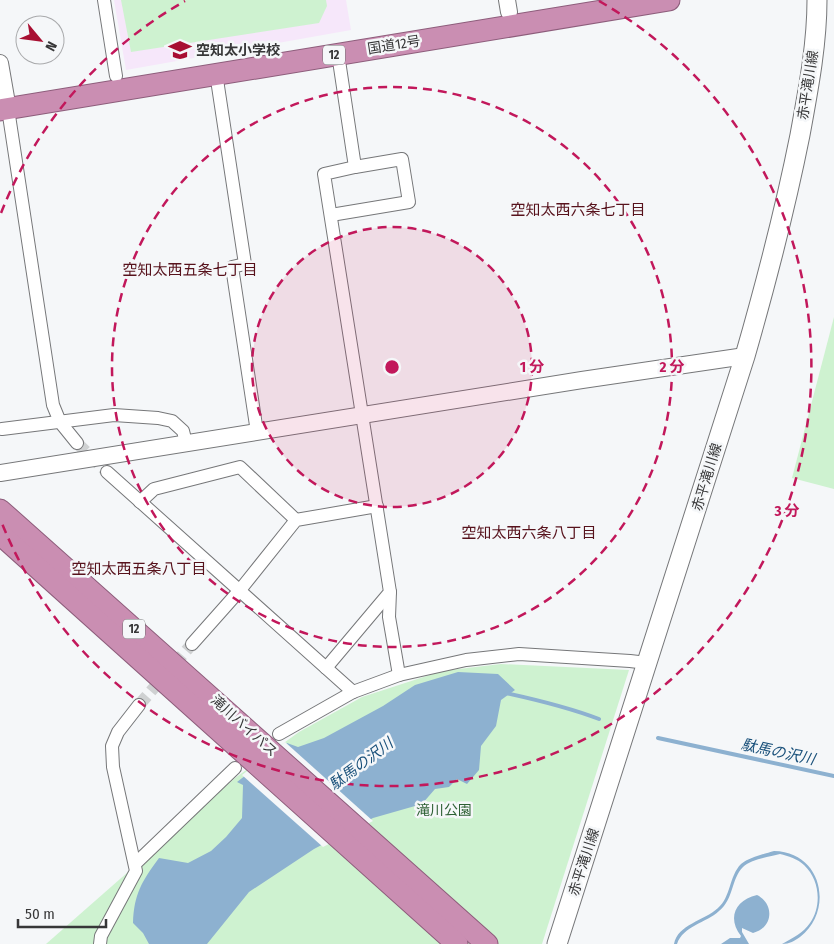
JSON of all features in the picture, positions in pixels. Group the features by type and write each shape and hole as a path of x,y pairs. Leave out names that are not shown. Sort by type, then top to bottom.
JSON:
{"highway":[{"name":"国道12号","path":"3,103 116,76 508,6 584,0"},
{"name":"国道12号","path":"3,103 216,73 669,0"},
{"name":"滝川バイパス","path":"0,510 487,944"},
{"name":"滝川バイパス","path":"0,534 268,748 457,944"}],"main road":[{"name":"赤平滝川線","path":"558,944 746,356 789,190 805,109 817,27 817,0"}],"street":[{"path":"104,0 116,76"},
{"path":"338,54 355,167"},
{"path":"0,63 3,103 53,405 60,422 77,443"},
{"path":"216,73 245,264 232,267 256,432"},
{"path":"331,216 409,202 402,160 324,174 390,592 389,617 399,675"},
{"path":"0,473 582,380 746,356"},
{"path":"2,429 114,415 158,418 172,421 183,431 186,443"},
{"path":"140,502 154,489 240,467 296,520"},
{"path":"107,472 353,692"},
{"path":"192,644 240,590 296,520 377,506"},
{"path":"326,668 390,592"},
{"path":"268,748 353,692 399,675 466,660 519,654 630,660 647,663"},
{"path":"100,944 102,936 136,871 136,864 113,767 112,746 118,732 139,705"},
{"path":"136,864 235,768"}],"shaded area":[{"name":"空知太小学校","path":"114,0 346,0 351,30 126,70"}],"green space":[{"name":"空知太小学校","path":"121,0 326,0 327,6 319,23 131,52"},
{"path":"834,317 834,489 792,478"},
{"name":"滝川公園","path":"501,664 629,670 542,944 46,944 235,778 299,732 362,697 442,671"}],"water":[{"path":"458,672 498,674 515,690 501,700 496,726 481,746 479,770 467,784 457,779 449,787 435,789 422,804 373,818 314,849 249,892 207,944 149,944 143,933 133,923 135,904 140,888 159,858 188,863 211,851 226,837 242,818 243,785 237,782 287,743 298,747 324,738 383,706 415,685"},
{"path":"774,851 791,854 804,861 813,872 818,885 820,899 817,913 811,926 800,937 790,943 782,944 801,932 810,923 816,909 818,893 813,878 804,865 796,859 780,854 756,860 743,867 736,877 724,906 714,915 689,929 677,944 674,944 676,937 686,927 718,908 728,892 734,874 741,864"},
{"path":"757,895 767,904 769,910 768,921 765,926 753,933 742,928 742,932 749,944 721,944 730,938 740,938 741,936 734,923 734,916 743,901"}],"pier":[{"path":"285,742 373,821 323,847 242,775"}],"waterway":[{"name":"駄馬の沢川","path":"506,693 553,704 599,719"},
{"name":"駄馬の沢川","path":"658,738 834,776"}],"tunnel":[{"path":"77,443 107,472"},
{"path":"139,705 192,644"}],"place":[{"name":"空知太小学校","path":"180,50"}],"district":[{"name":"空知太西六条七丁目","path":"578,210"},
{"name":"空知太西五条七丁目","path":"190,270"},
{"name":"空知太西六条八丁目","path":"529,533"},
{"name":"空知太西五条八丁目","path":"139,569"}]}
